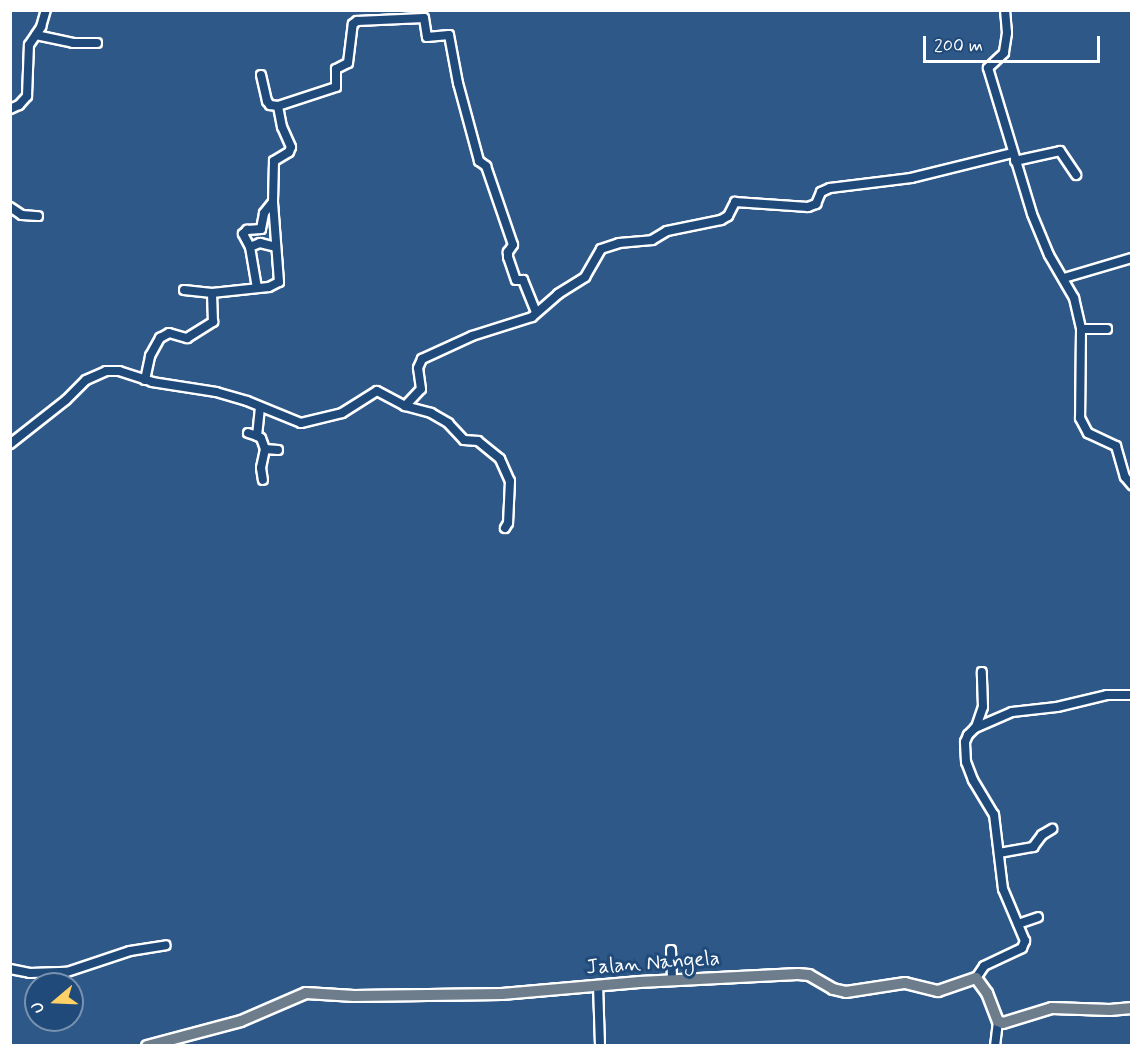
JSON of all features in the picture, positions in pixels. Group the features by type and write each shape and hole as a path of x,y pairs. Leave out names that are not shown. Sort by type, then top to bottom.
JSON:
{"main road":[{"name":"Jalan Nangela","path":"147,1046 168,1043 241,1021 306,993 354,996 483,995 597,985 798,974 809,975 839,991 908,983 938,991 976,978"},
{"path":"976,978 987,993 998,1021 1007,1023 1052,1008 1110,1011 1131,1008"}],"street":[{"path":"10,109 19,105 27,96 29,45 46,10"},
{"path":"1005,10 1004,52 990,71 1014,157 1045,247 1074,298 1080,329 1078,390 1082,425 1092,435 1116,446 1125,477 1131,485"},
{"path":"261,75 267,101 270,105 278,106 336,87 336,69 349,61 355,21 424,18 427,37 449,35 458,83 479,161 486,166 512,243 508,256 516,280 523,279 536,313"},
{"path":"36,34 73,43 97,43"},
{"path":"184,290 213,293 257,288 279,282 273,202 273,161 291,150 282,128 278,106"},
{"path":"405,406 421,389 418,368 422,359 472,336 520,323 585,277 601,249 626,242 652,240 667,231 721,220 728,216 735,202 808,207 816,204 821,192 830,188 911,178 1014,157 1060,151 1076,175"},
{"path":"257,288 250,247 244,240 244,232 261,229 264,213 273,202"},
{"path":"10,207 22,215 38,216"},
{"path":"250,247 260,243 276,247"},
{"path":"1064,278 1131,258"},
{"path":"146,380 150,356 160,338 169,333 187,338 213,322 213,293"},
{"path":"1080,329 1107,329"},
{"path":"10,444 96,375 119,371 146,380 216,392 301,423 342,413 378,391 405,406 431,413 448,423 464,440 478,441 500,459 506,467 510,481 508,523 505,528"},
{"path":"260,407 252,435 261,438 265,449 261,468 262,480"},
{"path":"265,449 278,450"},
{"path":"976,978 984,966 1023,946 1024,938 1008,907 1003,889 994,815 971,777 965,742 975,728 983,707 982,672"},
{"path":"975,728 1017,710 1057,707 1107,695 1131,695"},
{"path":"999,853 1033,847 1044,832 1052,829"},
{"path":"1018,924 1038,917"},
{"path":"10,969 30,973 67,972 130,951 166,945"},
{"path":"671,950 672,981"},
{"path":"597,985 600,1046"},
{"path":"995,1046 998,1021"}]}
